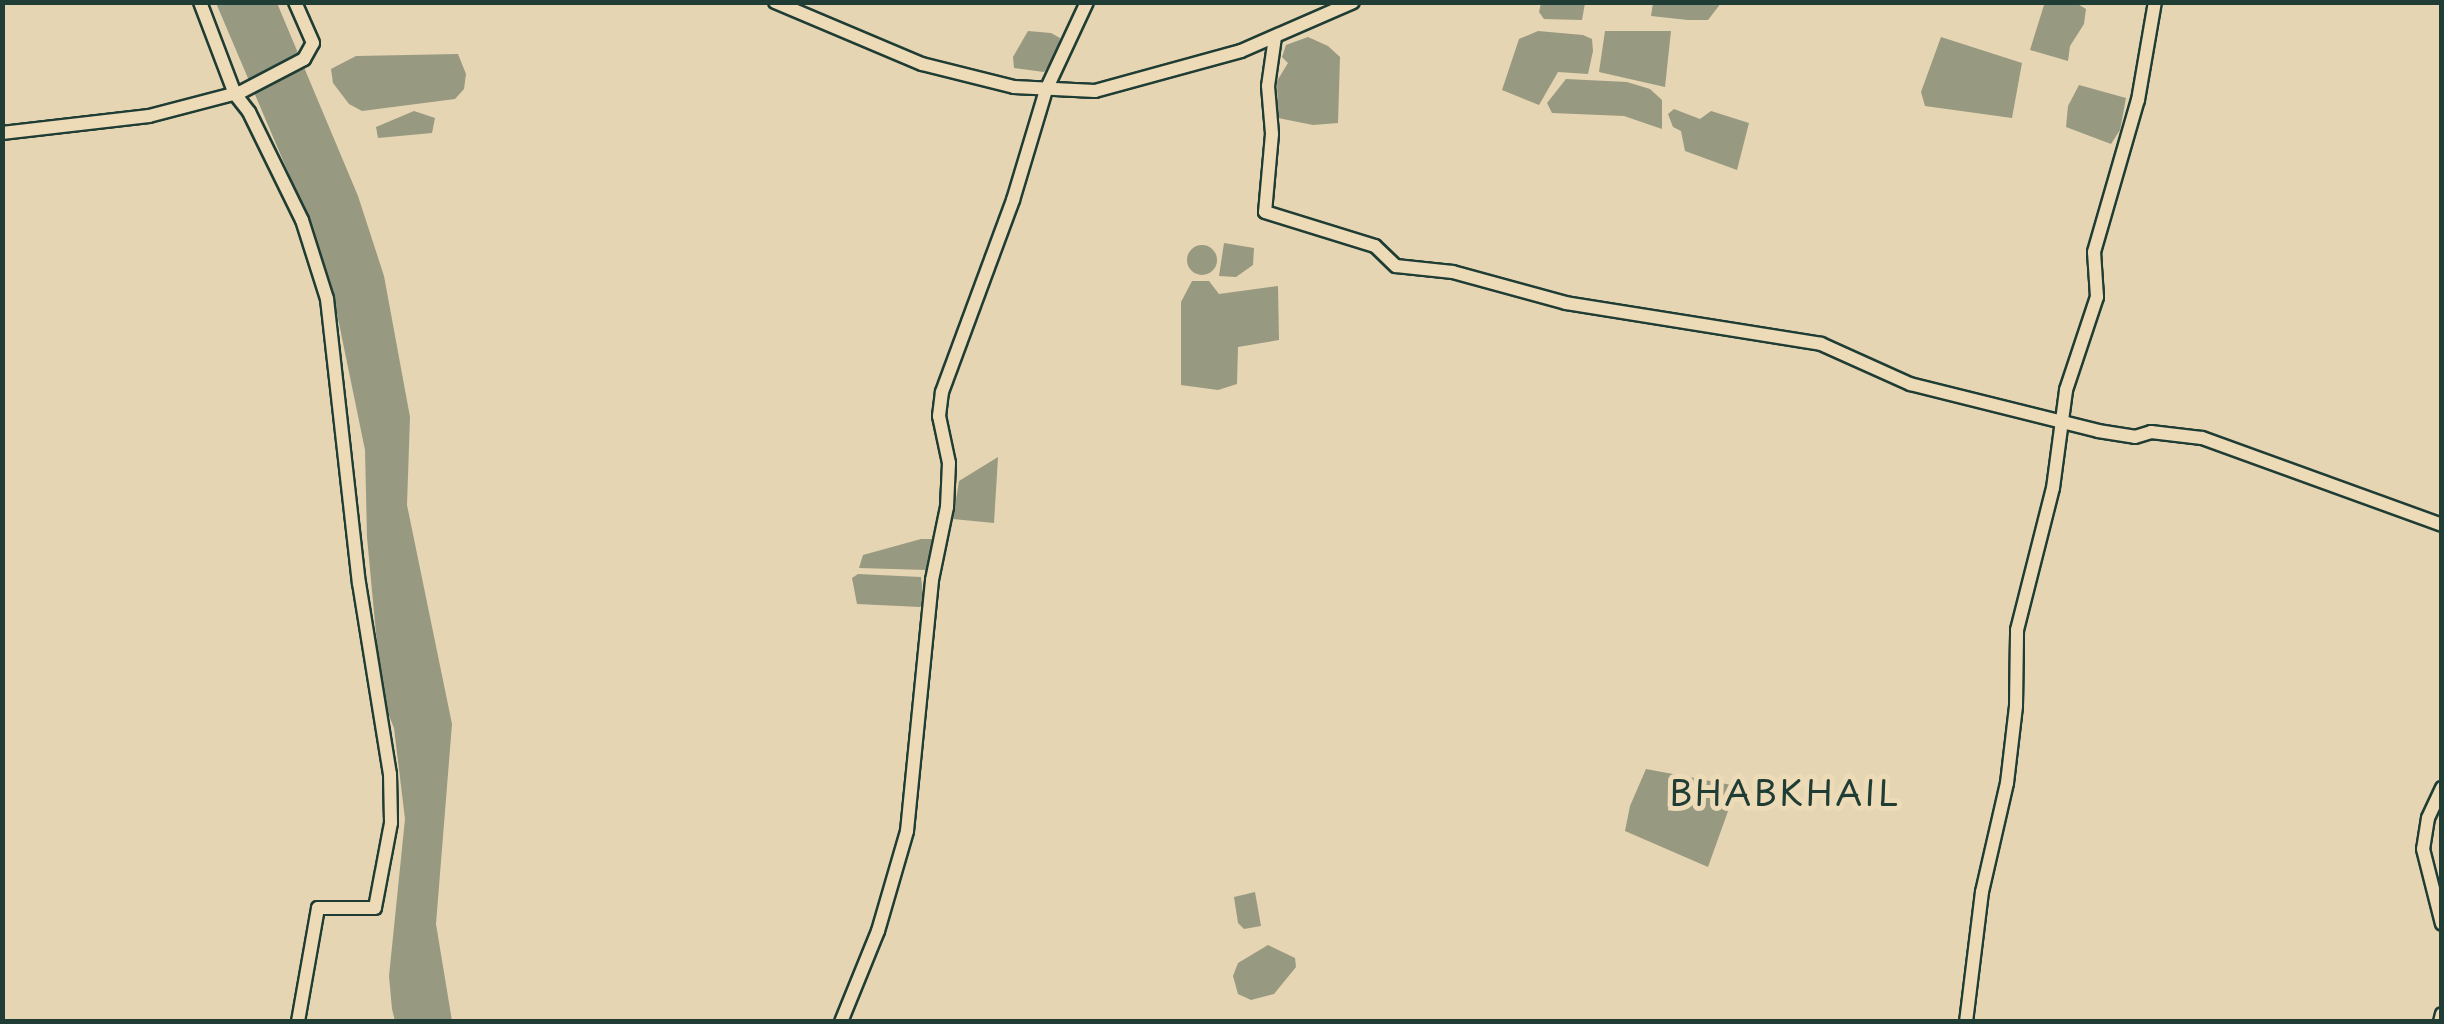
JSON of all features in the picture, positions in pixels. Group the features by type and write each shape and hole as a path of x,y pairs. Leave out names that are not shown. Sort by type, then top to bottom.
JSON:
{"street":[{"path":"200,2 238,93 302,220 334,328 359,584 390,774 391,823 375,908 318,908 298,1022"},
{"path":"2,133 149,116 238,93 304,59 312,42 296,2"},
{"path":"775,2 922,64 1014,88 1095,91 1275,37 1353,2"},
{"path":"841,1022 878,931 907,831 932,580 947,507 949,462 940,416 942,392 1006,218 1046,90 1087,2"},
{"path":"1966,1022 1982,892 2007,783 2016,706 2016,630 2053,488 2059,422 2097,297 2094,252 2138,100 2155,2"},
{"path":"1275,37 1268,86 1272,134 1266,212 1375,246 1396,266 1453,272 1566,302 1822,344 1910,384 2059,422 2136,437 2151,432 2230,446 2341,492 2442,525"},
{"path":"2442,788 2428,818 2422,849 2442,924"}],"shaded area":[{"path":"1653,2 1721,3 1708,20 1688,20 1651,16"},
{"path":"216,3 277,3 358,196 384,276 410,417 407,505 452,724 436,924 452,1021 395,1021 392,1009 389,976 405,819 394,728 382,698 367,537 365,450 335,304 308,219"},
{"path":"1541,3 1585,3 1582,20 1544,19 1539,12"},
{"path":"2076,3 2086,9 2084,24 2070,46 2068,61 2030,50 2044,5"},
{"path":"1028,31 1060,38 1058,55 1044,72 1014,68 1013,57"},
{"path":"1538,31 1583,35 1592,39 1593,51 1588,74 1558,72 1539,105 1502,90 1519,39"},
{"path":"1605,31 1671,31 1665,87 1599,72"},
{"path":"1308,37 1340,57 1338,123 1313,125 1278,118 1277,81 1288,63 1282,57 1286,45"},
{"path":"1941,37 2022,63 2012,118 1925,106 1921,92"},
{"path":"458,54 466,74 464,89 455,99 362,111 349,104 333,83 331,69 356,56"},
{"path":"1566,79 1627,82 1650,89 1662,100 1662,129 1624,116 1552,113 1547,103"},
{"path":"2079,85 2126,98 2120,130 2111,144 2066,127 2068,106"},
{"path":"1674,109 1700,119 1711,111 1749,123 1737,170 1685,151 1681,131 1673,127 1668,114"},
{"path":"414,111 435,118 432,133 378,138 376,127"},
{"path":"1224,243 1254,248 1253,265 1236,277 1219,276"},
{"path":"1202,245 1216,254 1217,260 1208,274 1202,275 1188,266 1187,260 1196,246"},
{"path":"1192,281 1209,281 1219,294 1278,286 1279,340 1238,347 1237,384 1218,390 1181,385 1181,302"},
{"path":"998,457 994,523 953,519 959,481"},
{"path":"933,539 927,570 859,568 863,555"},
{"path":"858,574 921,577 924,602 920,607 857,604 852,578"},
{"path":"1646,769 1737,786 1708,867 1625,831 1630,806"},
{"path":"1255,892 1261,926 1244,929 1238,923 1234,897"},
{"path":"1268,945 1295,958 1296,967 1274,994 1251,1000 1238,994 1233,976 1238,963"}],"district":[{"name":"BHABKHAIL","path":"1785,792"}]}
